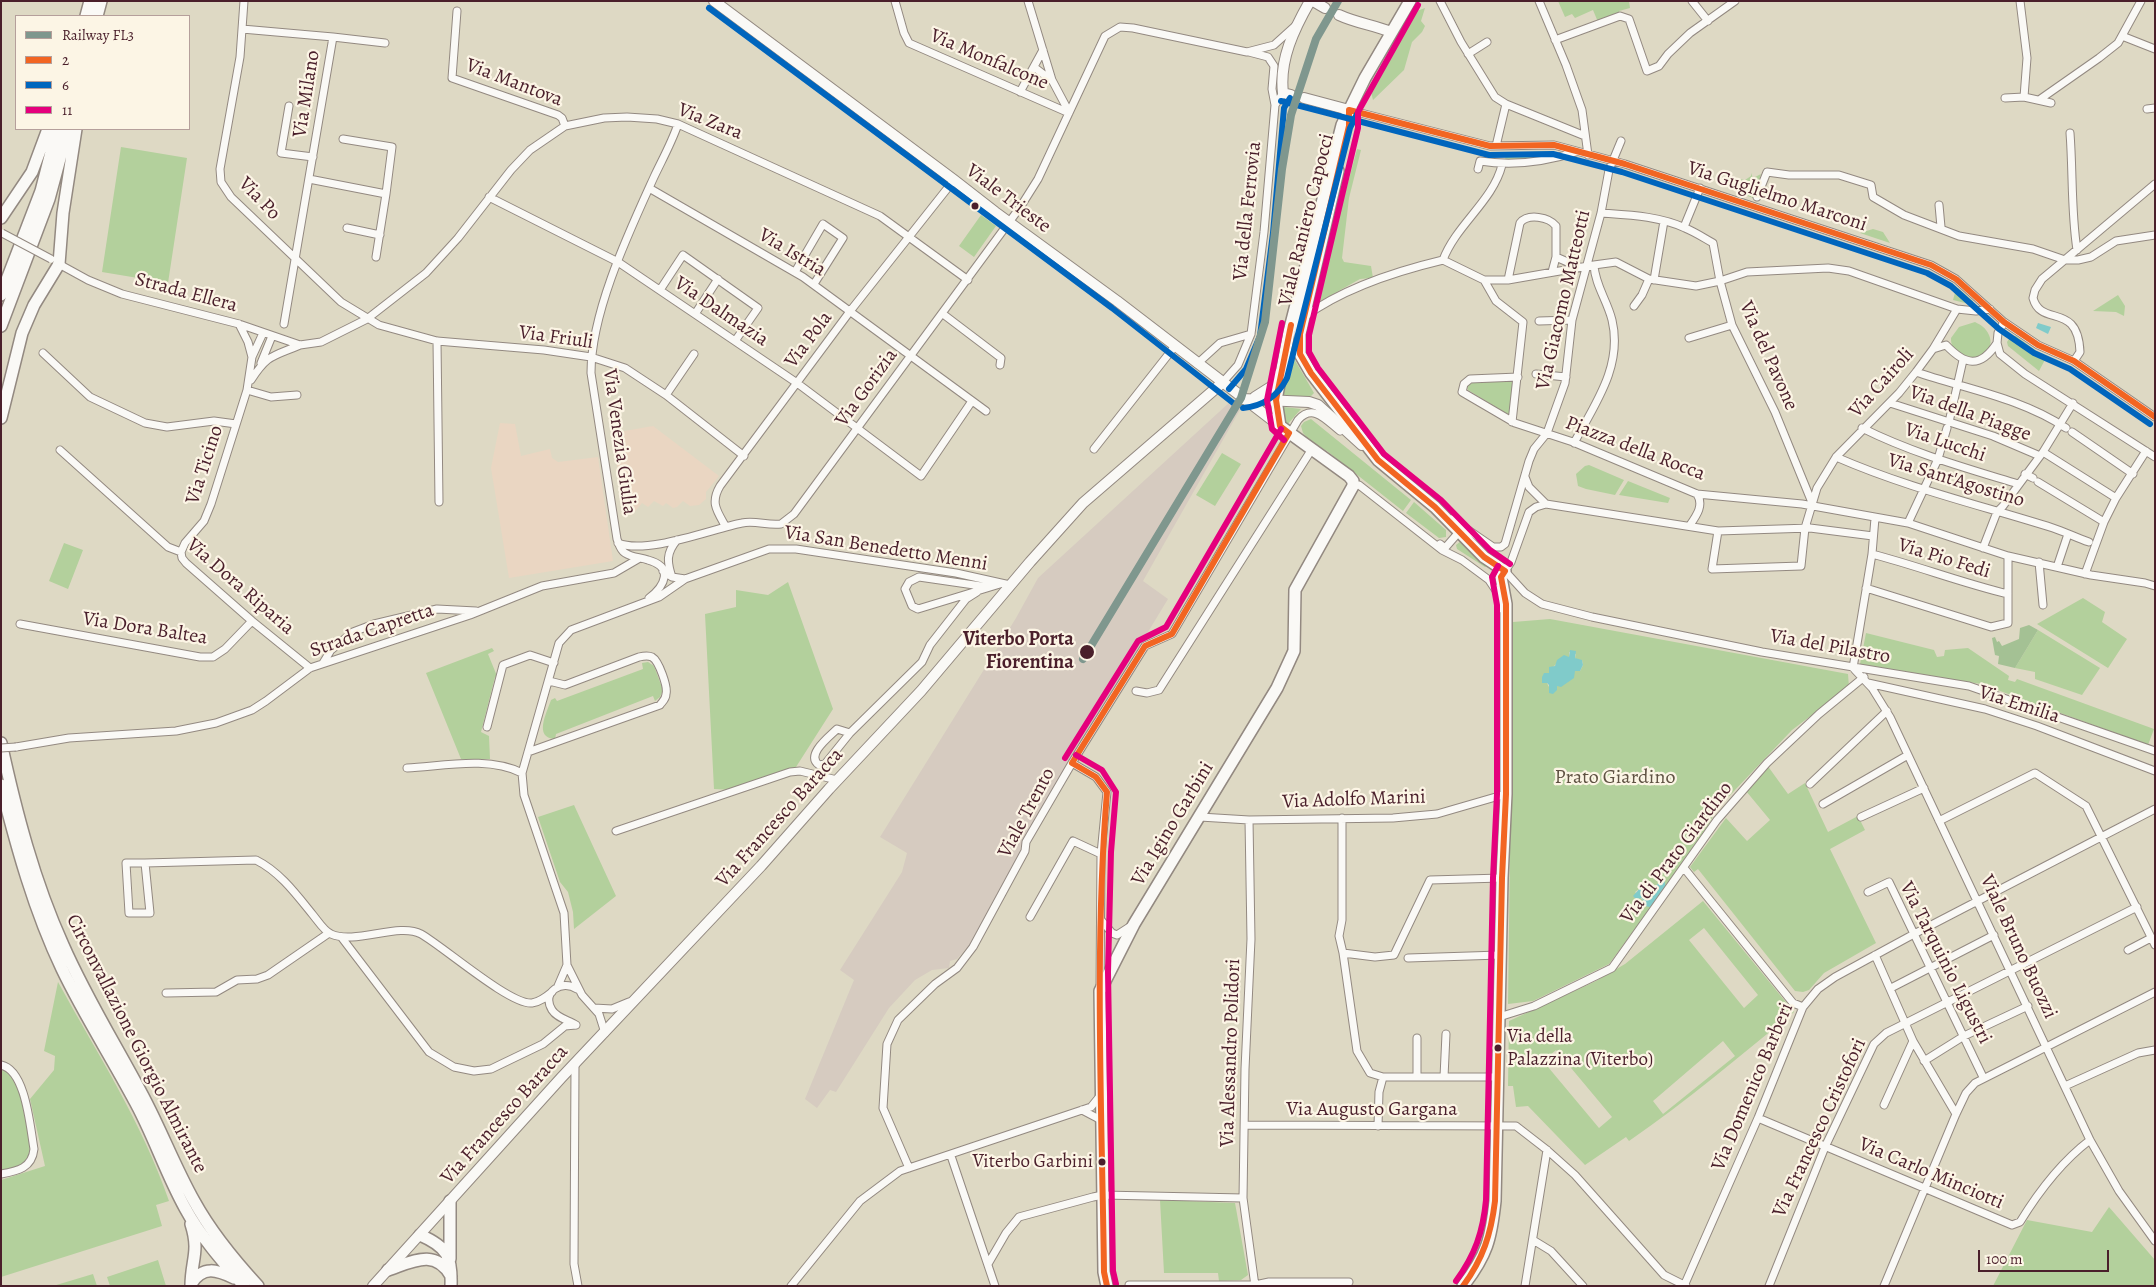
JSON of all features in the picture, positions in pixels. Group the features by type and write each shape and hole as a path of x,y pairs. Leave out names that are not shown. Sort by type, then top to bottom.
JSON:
{"main road":[{"path":"86,15 90,1"},
{"path":"97,15 101,1"},
{"name":"Viale Trieste","path":"714,1 1176,346 1242,399 1284,429"},
{"name":"Viale Raniero Capocci","path":"1284,429 1276,400 1282,368 1289,332 1342,126 1365,78 1410,1"},
{"path":"1309,4 1325,8"},
{"name":"Via della Ferrovia","path":"1287,94 1281,78 1283,66 1297,24 1309,4"},
{"path":"1339,15 1354,22 1391,32"},
{"path":"1304,98 1349,110"},
{"name":"Viale Raniero Capocci","path":"1349,110 1349,128 1298,338 1300,354 1311,373 1378,460"},
{"path":"1,218 32,172 48,130"},
{"path":"1,295 41,191 57,130"},
{"path":"1,326 50,199 68,130"},
{"path":"1,418 22,333 55,262 76,130"},
{"path":"1253,398 1274,385 1282,368"},
{"name":"Via Francesco Baracca","path":"373,1286 575,1064 761,866 837,780 921,691 1006,584 1098,488 1222,383"},
{"path":"1242,399 1253,398 1318,405 1378,460 1435,507 1484,557 1505,571 1501,577 1506,604 1506,794 1502,878 1495,1201 1492,1234 1484,1255 1462,1286"},
{"path":"1284,429 1351,481"},
{"name":"Via Igino Garbini","path":"1107,1286 1104,1272 1100,990 1134,924 1277,688 1294,651 1295,590 1351,481"},
{"name":"Circonvallazione Giorgio Almirante","path":"1,743 18,818 34,872 63,946 87,996 160,1129 194,1200 236,1261 258,1286"},
{"name":"Circonvallazione Giorgio Almirante","path":"1,785 28,882 58,960 82,1009 134,1098 185,1208 218,1256 242,1283"},
{"path":"450,1201 451,1281"},
{"path":"185,1208 196,1241 191,1285"},
{"path":"420,1235 440,1246 450,1261"},
{"path":"420,1235 438,1261 445,1267 451,1281"},
{"path":"388,1270 421,1260 430,1259 438,1261"},
{"path":"191,1285 202,1272 212,1269 242,1283"}],"street":[{"name":"Via Po","path":"244,1 240,57 220,169 221,182 231,197 296,259 342,302 367,319"},
{"name":"Via Monfalcone","path":"895,1 904,34 909,43 1070,113"},
{"path":"1028,1 1052,80 1070,113"},
{"path":"1440,1 1468,54 1496,97 1506,104 1585,135"},
{"path":"1539,1 1582,110 1588,155"},
{"path":"1692,1 1708,21"},
{"path":"1555,40 1620,16 1629,20 1647,71 1659,66 1682,39 1735,1"},
{"path":"2020,1 2027,58 2024,97"},
{"path":"2039,100 2118,43 2141,1"},
{"name":"Via Mantova","path":"457,10 452,78 558,115 566,126"},
{"path":"1247,52 1274,45 1297,24"},
{"name":"Via Gorizia","path":"618,543 630,547 677,540 707,534 744,522 775,525 787,521 794,514 968,280 1038,179 1105,36 1120,27 1133,28 1247,52"},
{"name":"Via Milano","path":"242,28 333,37 284,324"},
{"path":"2122,36 2155,49"},
{"path":"333,37 385,43"},
{"path":"1468,54 1487,42"},
{"path":"1020,92 1043,50"},
{"path":"1247,52 1268,57 1274,66 1272,89 1275,105"},
{"path":"1034,67 1052,80"},
{"name":"Via della Ferrovia","path":"1222,383 1238,365 1251,334 1264,232 1275,105 1287,94"},
{"path":"2005,98 2024,97 2051,103"},
{"path":"1493,146 1506,104"},
{"name":"Via Milano","path":"288,106 281,152 312,157"},
{"name":"Via Guglielmo Marconi","path":"1349,110 1493,146 1554,145 1613,160 1931,265 1956,279 2004,322 2038,345 2074,361 2155,417"},
{"name":"Via Zara","path":"367,319 426,273 458,238 500,182 530,150 566,126 596,119 627,117 657,119 678,124 880,216 968,280"},
{"name":"Via Venezia Giulia","path":"638,559 625,553 618,543 590,373 590,357 603,304 618,262 678,124"},
{"path":"2070,134 2073,166 2073,229 2076,250"},
{"path":"343,139 392,147 376,257"},
{"name":"Via Giacomo Matteotti","path":"1547,433 1566,376 1572,320 1582,267 1601,213 1609,173 1621,141"},
{"path":"1478,169 1480,161 1502,164 1554,158 1576,152"},
{"path":"1443,260 1448,247 1500,173 1502,164"},
{"path":"1757,197 1766,172 1789,175 1839,175 1871,185 1873,197 1904,215 1941,227 1959,236 2033,249 2065,260 2092,257 2116,241 2155,235"},
{"path":"308,179 386,194"},
{"name":"Via Pola","path":"726,527 716,508 715,495 851,310 954,180"},
{"path":"2074,361 2080,352 2078,330 2070,322 2040,309 2035,303 2035,290 2042,279 2155,184"},
{"name":"Via Istria","path":"649,188 814,284 986,411"},
{"path":"1684,227 1700,188"},
{"name":"Via Dalmazia","path":"489,197 618,262 797,383 921,476 972,401"},
{"path":"1939,205 1941,227"},
{"name":"Via del Pavone","path":"1601,213 1641,216 1664,221 1684,227 1713,243 1720,282 1732,325 1775,412 1813,505"},
{"path":"1508,280 1520,222 1529,217 1547,220 1555,224 1556,257 1550,272"},
{"path":"1634,306 1651,280 1664,221"},
{"path":"795,272 823,224 844,238 814,284"},
{"path":"347,228 380,235"},
{"name":"Strada Ellera","path":"1,233 88,280 122,294 239,324 300,345 328,340 367,319"},
{"path":"660,290 683,255 758,308 735,341"},
{"path":"1556,257 1582,267"},
{"path":"1303,318 1313,310 1360,286 1443,260 1484,280 1508,280 1616,262 1651,280 1696,286 1720,282 1747,272 1828,268 1849,271 1957,309 1976,311 1990,309"},
{"path":"1574,443 1611,371 1616,350 1613,322 1609,308 1595,279 1594,265"},
{"path":"695,314 718,280"},
{"path":"1484,280 1496,301 1523,322 1512,422"},
{"name":"Via Cairoli","path":"1718,531 1712,569 1801,566 1804,528 1817,488 1836,457 1862,428 1890,402 1916,372 1933,349 1957,309"},
{"path":"943,314 1001,358 1000,365"},
{"name":"Via Friuli","path":"367,319 379,325 437,342 544,350 590,357 625,368 666,396 744,456"},
{"path":"1539,321 1572,320"},
{"path":"2004,322 1998,333 1997,343 2000,354 2025,374 2155,457"},
{"path":"239,324 248,342 252,357"},
{"path":"1689,338 1732,325"},
{"path":"248,386 252,357 262,333"},
{"path":"1198,364 1220,343 1251,334"},
{"path":"248,386 260,365 272,336"},
{"path":"437,342 439,502"},
{"path":"1933,349 1946,345 1963,360 1971,362 1980,360 1990,354 1997,343"},
{"path":"260,365 272,356 300,345"},
{"path":"1094,449 1176,346"},
{"path":"43,353 90,397 153,425 167,427 214,421 236,424"},
{"path":"666,396 694,354"},
{"path":"1908,523 1938,459 1958,386 1963,360"},
{"path":"1916,372 1958,386 2010,399 2066,428 2133,474"},
{"name":"Piazza della Rocca","path":"1518,374 1470,379 1464,384 1462,392 1512,422 1574,443 1697,494 1813,505 1908,523 2008,556 2085,574 2146,582 2155,586"},
{"path":"1536,374 1566,376"},
{"path":"248,386 271,397 297,395"},
{"name":"Via Ticino","path":"181,552 185,543 204,521 208,512 248,386"},
{"name":"Via della Piagge","path":"1890,402 1948,425 1993,436 2041,454 2116,498"},
{"path":"1983,548 1997,512 2041,454 2066,428 2073,403"},
{"path":"1136,691 1147,693 1159,690 1307,446 1296,429 1298,420 1303,414 1309,412 1316,413 1378,460"},
{"name":"Viale Trento","path":"909,1168 883,1108 887,1044 898,1020 935,984 957,968 973,947 1025,851 1026,842 1072,763 1146,646 1172,634 1284,429 1298,420"},
{"name":"Via Lucchi","path":"1862,428 1882,438 1938,459 2018,484"},
{"name":"Piazza della Rocca","path":"1435,507 1493,547 1501,547 1504,544 1534,449 1547,433"},
{"name":"Via Dora Riparia","path":"60,450 168,547 181,552 182,558 186,563 252,621 310,668"},
{"path":"2085,574 2104,522 2116,498 2146,451"},
{"name":"Via Sant'Agostino","path":"1836,457 1866,470 1923,490 2056,528 2088,542"},
{"path":"2025,474 2104,522"},
{"path":"1525,476 1529,487 1546,504"},
{"path":"1351,481 1362,482 1445,548 1460,532"},
{"path":"1351,481 1359,485 1442,550 1462,560 1489,580 1506,618"},
{"path":"1690,525 1700,507 1700,498 1697,494"},
{"path":"1505,571 1529,512 1536,507 1546,504 1690,525 1718,531 1804,528 1873,536"},
{"path":"1853,668 1872,554 1875,518"},
{"path":"2056,567 2068,534"},
{"path":"580,992 567,964 564,913 524,795 522,773 559,643 571,630 659,597 665,588 672,584 672,577 667,562 668,555 677,540"},
{"name":"Via San Benedetto Menni","path":"672,577 685,579 754,553 777,548 796,549 956,573 1006,584"},
{"name":"Via Pio Fedi","path":"1872,554 1905,562 1981,588 2008,594"},
{"path":"1866,588 1991,627 2008,623 2008,556"},
{"path":"638,559 654,563 672,577"},
{"name":"Strada Capretta","path":"1,748 69,738 176,731 216,723 259,706 310,668 479,611 542,586 614,574 638,559"},
{"path":"2039,562 2043,605"},
{"path":"663,571 665,588"},
{"name":"Via del Pilastro","path":"1505,571 1525,593 1542,604 1688,638 1853,668 1969,686 2155,751"},
{"path":"988,587 919,577 909,582 905,589 912,606 918,609 988,587 1006,584"},
{"path":"665,588 685,579"},
{"path":"850,733 837,729 816,752 814,757 816,763 819,765 825,764 850,733 922,662 930,645 966,599 976,592"},
{"path":"323,663 331,650 353,632 374,624 437,610 479,611"},
{"name":"Via Dora Baltea","path":"20,624 213,657 225,649 252,621"},
{"path":"487,727 503,665 530,655 554,662"},
{"path":"528,752 660,705 665,700 667,693 656,662 647,656 565,685 549,681"},
{"name":"Viale Bruno Buozzi","path":"1853,668 1866,680 1887,711 2012,971 2090,1140 2119,1191 2155,1241"},
{"name":"Via Emilia","path":"1866,680 1985,709 2037,726 2155,771"},
{"name":"Via di Prato Giardino","path":"1499,1017 1534,1006 1612,968 1717,820 1767,763 1819,714 1866,680"},
{"path":"1810,784 1887,711"},
{"path":"1823,804 1908,755"},
{"path":"407,768 489,763 514,769 522,773"},
{"path":"1072,763 1096,777 1107,792 1101,854 1100,990"},
{"path":"616,831 790,772 800,772 837,780"},
{"path":"1939,820 2035,773 2086,806 2153,942 2128,950"},
{"path":"1862,816 1924,788"},
{"name":"Via Adolfo Marini","path":"1200,817 1249,820 1393,818 1437,814 1506,794"},
{"name":"Via Domenico Barberi","path":"1685,1285 1758,1118 1802,1007 1818,989 1835,977 1914,934 2155,809"},
{"path":"1342,818 1342,920 1339,936 1357,1051 1370,1073 1383,1077 1499,1077"},
{"name":"Via Alessandro Polidori","path":"1249,820 1251,939 1245,1069 1243,1198 1255,1286"},
{"path":"1030,917 1073,841 1101,854"},
{"path":"145,863 150,913 129,913 126,863 256,860 284,881 329,933 342,938 412,931 419,933 516,999 531,1003 540,1001 558,986 567,964"},
{"path":"1684,868 1793,1003 1802,1007"},
{"path":"1343,953 1375,957 1394,954 1430,880 1502,878"},
{"name":"Via Tarquinio Ligustri","path":"1868,892 1889,882 1983,1077"},
{"name":"Via Francesco Cristofori","path":"1769,1286 1825,1147 1874,1044 1886,1033 2137,907"},
{"path":"1101,919 1112,933 1117,934 1134,924"},
{"path":"166,993 216,992 237,980 257,979 268,975 329,933"},
{"path":"1891,988 1994,934"},
{"path":"342,938 429,1052 454,1067 474,1071 491,1069 543,1044 565,1026 576,1025 553,1011 550,1002 552,992"},
{"path":"1408,958 1500,955"},
{"path":"1875,955 1913,1041 1956,1114"},
{"path":"558,986 572,986 580,992 602,1019 605,1033"},
{"path":"1884,1286 1956,1114 1966,1093 1975,1083 1983,1077 2155,992"},
{"path":"594,1008 607,1010 618,1008 640,996"},
{"path":"1924,1061 1964,1036 2028,1006"},
{"path":"1444,1077 1446,1034"},
{"path":"1417,1038 1417,1077"},
{"path":"1884,1105 1913,1041"},
{"path":"2065,1086 2138,1053 2155,1050"},
{"path":"575,1064 574,1264 578,1286"},
{"path":"1,1065 7,1066 16,1074 23,1093 34,1149 32,1158 23,1168 1,1174"},
{"path":"1378,1126 1379,1092 1383,1077"},
{"path":"791,1286 860,1201 900,1172 1091,1107 1101,1095"},
{"path":"1082,1110 1101,1120"},
{"name":"Via Carlo Minciotti","path":"1758,1118 2012,1225 2020,1222 2038,1192 2078,1149 2090,1140"},
{"name":"Via Augusto Gargana","path":"1245,1126 1516,1126 1547,1150 1575,1176 1664,1274 1685,1285"},
{"path":"1525,1286 1547,1150"},
{"path":"951,1156 995,1286"},
{"path":"988,1264 1006,1233 1020,1217 1103,1195 1243,1198"},
{"path":"1533,1240 1551,1251 1583,1286"},
{"path":"1129,1285 1255,1286 1269,1282 1349,1282"}],"shaded area":[{"path":"1231,401 1241,408 1143,581 1168,599 1024,840 1023,848 971,943 957,959 950,961 949,968 932,970 915,980 889,1008 836,1092 830,1090 817,1108 805,1099 854,980 840,970 902,872 907,853 880,837 1016,618 1038,578"},
{"path":"500,423 515,424 521,456 550,449 552,458 558,462 598,457 613,561 509,578 491,468"},
{"path":"653,426 719,476 706,492 706,499 699,505 690,506 683,501 673,508 666,503 663,506 654,501 648,507 642,503 632,515 623,514 613,433"}],"green space":[{"path":"1558,1 1629,1 1630,8 1619,11 1620,14 1598,22 1593,10 1575,18 1572,14 1565,17"},
{"path":"1425,8 1421,21 1425,26 1412,42 1404,70 1373,100 1371,92 1414,12"},
{"path":"121,147 187,158 168,283 102,272"},
{"path":"1357,149 1361,150 1349,198 1342,258 1344,262 1371,266 1373,278 1360,279 1319,302 1317,299"},
{"path":"1551,151 1554,154 1551,156 1505,161 1506,153"},
{"path":"1751,173 1753,178 1761,174 1753,198 1740,193 1739,179 1745,180 1751,176"},
{"path":"981,215 996,226 974,257 959,246"},
{"path":"1873,229 1883,232 1890,243 1860,233"},
{"path":"1958,288 1973,301 1973,305 1953,300"},
{"path":"2118,295 2125,306 2124,316 2116,312 2093,311"},
{"path":"1975,322 1986,330 1989,335 1990,344 1988,351 1974,357 1965,356 1958,353 1953,347 1951,338 1959,327"},
{"path":"2011,336 2016,336 2046,358 2039,371 2008,346 2007,342"},
{"path":"1293,357 1314,393 1311,396 1283,396 1281,394"},
{"path":"1513,380 1509,415 1468,390 1467,386 1472,383"},
{"path":"1282,408 1301,409 1287,425 1283,416"},
{"path":"1311,419 1411,500 1403,511 1327,451 1310,441 1303,433 1301,426 1304,422"},
{"path":"1222,453 1241,464 1215,506 1196,495"},
{"path":"1589,465 1624,480 1615,495 1578,486 1576,474"},
{"path":"1628,481 1670,498 1668,503 1619,495"},
{"path":"1414,502 1446,530 1446,537 1439,538 1406,513"},
{"path":"1461,541 1487,566 1485,567 1457,549 1456,545"},
{"path":"64,543 83,550 68,589 49,581"},
{"path":"788,582 833,709 796,767 733,790 714,789 705,614 736,607 736,590 768,595"},
{"path":"2083,598 2105,612 2102,622 2127,639 2108,668 2037,624"},
{"name":"Prato Giardino","path":"1550,619 1848,674 1849,687 1792,730 1716,810 1700,842 1609,964 1533,1001 1508,1004 1513,622","holes":["1569,652 1576,654 1575,658 1577,660 1582,660 1583,665 1580,671 1575,671 1550,689 1547,683 1552,669 1560,661 1569,657","1661,880 1666,887 1650,907 1635,892 1642,887 1646,894 1649,894"]},
{"path":"2029,625 2038,630 2015,668 1998,664 1999,656 1995,655 1992,638 1995,637 2002,646 2019,639 2020,628"},
{"path":"2038,630 2100,668 2082,695 2035,679 2035,672 2015,668"},
{"path":"1866,633 1934,650 1937,657 1944,656 1945,650 1968,648 2009,676 2008,680 2015,682 2017,679 2154,729 2148,745 1981,684 1860,664"},
{"path":"492,648 494,651 488,654 497,676 495,677 481,732 489,736 490,759 461,759 426,673"},
{"path":"648,662 654,666 663,690 660,697 655,701 653,696 556,734 555,739 548,738 545,734 543,724 551,700 555,698 557,701 643,669 642,663"},
{"path":"1767,765 1788,794 1805,783 1828,832 1858,816 1865,830 1830,849 1876,943 1824,973 1809,990 1803,992 1795,991 1698,869 1694,872 1690,867 1726,818 1747,841 1770,820 1746,791"},
{"path":"574,805 616,896 574,929 573,912 568,892 560,882 538,817"},
{"path":"1703,901 1794,1012 1651,1126 1629,1141 1626,1137 1585,1165 1528,1106 1516,1107 1513,1086 1508,1086 1509,1021 1596,981 1625,964","holes":["1704,928 1758,995 1744,1008 1689,940","1723,1041 1735,1056 1663,1114 1653,1101","1556,1050 1612,1117 1599,1128 1543,1061"]},
{"path":"58,982 133,1116 169,1201 156,1205 162,1226 1,1277 1,1180 45,1166 30,1099 54,1070 55,1056 44,1051"},
{"path":"1,1065 16,1074 34,1149 30,1161 1,1174"},
{"path":"1160,1200 1235,1203 1248,1275 1241,1280 1219,1281 1218,1273 1164,1273"},
{"path":"2109,1207 2155,1260 2155,1286 1993,1286 2027,1220 2092,1232"},
{"path":"158,1260 166,1286 110,1286 107,1277"},
{"path":"93,1274 97,1286 53,1286"}],"water":[{"path":"2038,323 2051,327 2048,334 2036,328"},
{"path":"1570,650 1576,651 1575,658 1582,660 1583,665 1580,671 1575,671 1574,678 1561,687 1557,686 1557,690 1553,694 1549,693 1549,685 1542,683 1542,677 1544,673 1549,673 1549,667 1555,666 1557,660 1564,655 1569,657"},
{"path":"1661,880 1664,880 1666,887 1650,907 1645,906 1642,898 1636,899 1633,896 1642,886 1646,893 1649,894"}],"tunnel":[{"path":"1325,8 1339,15"}],"rail line":[{"name":"FL3","path":"1083,659 1241,398 1265,322 1282,169 1291,115 1316,39 1338,1"}],"transit line":[{"name":"11","path":"1418,5 1358,112 1358,128 1309,335 1309,352 1318,368 1384,454 1441,500 1490,550 1510,564"},
{"name":"6","path":"709,8 1112,308 1237,406"},
{"name":"6","path":"1229,389 1246,369 1260,336 1273,233 1284,108 1290,98"},
{"name":"6","path":"1281,101 1489,155 1553,154 1622,172 1927,273 1951,286 1999,329 2034,353 2070,369 2150,424"},
{"name":"2","path":"1349,110 1490,146 1554,145 1625,164 1931,265 1956,279 2004,322 2038,345 2074,361 2155,417"},
{"name":"2","path":"1349,110 1349,126 1300,334 1300,354 1311,373 1378,460 1435,507 1484,557 1505,571"},
{"name":"6","path":"1243,408 1257,405 1269,399 1279,390 1287,378 1350,128 1357,114"},
{"name":"11","path":"1282,323 1267,400 1272,429 1284,440"},
{"name":"2","path":"1289,433 1280,426 1276,400 1291,325"},
{"name":"11","path":"1065,758 1138,641 1166,627 1281,429"},
{"name":"2","path":"1072,763 1145,646 1172,634 1289,433"},
{"name":"11","path":"1456,1281 1477,1243 1483,1222 1486,1200 1493,878 1497,794 1497,605 1492,577 1498,566"},
{"name":"2","path":"1463,1286 1476,1266 1485,1246 1495,1201 1502,878 1506,794 1506,604 1501,577 1505,571"},
{"name":"11","path":"1076,755 1102,770 1116,792 1111,852 1108,972 1113,1271 1116,1284"},
{"name":"2","path":"1072,763 1096,777 1107,792 1103,852 1100,972 1104,1272 1107,1286"}],"place":[{"name":"Viterbo Porta Fiorentina","path":"1087,652"},
{"name":"Via della Palazzina (Viterbo)","path":"1498,1048"},
{"name":"Viterbo Garbini","path":"1102,1162"}]}
